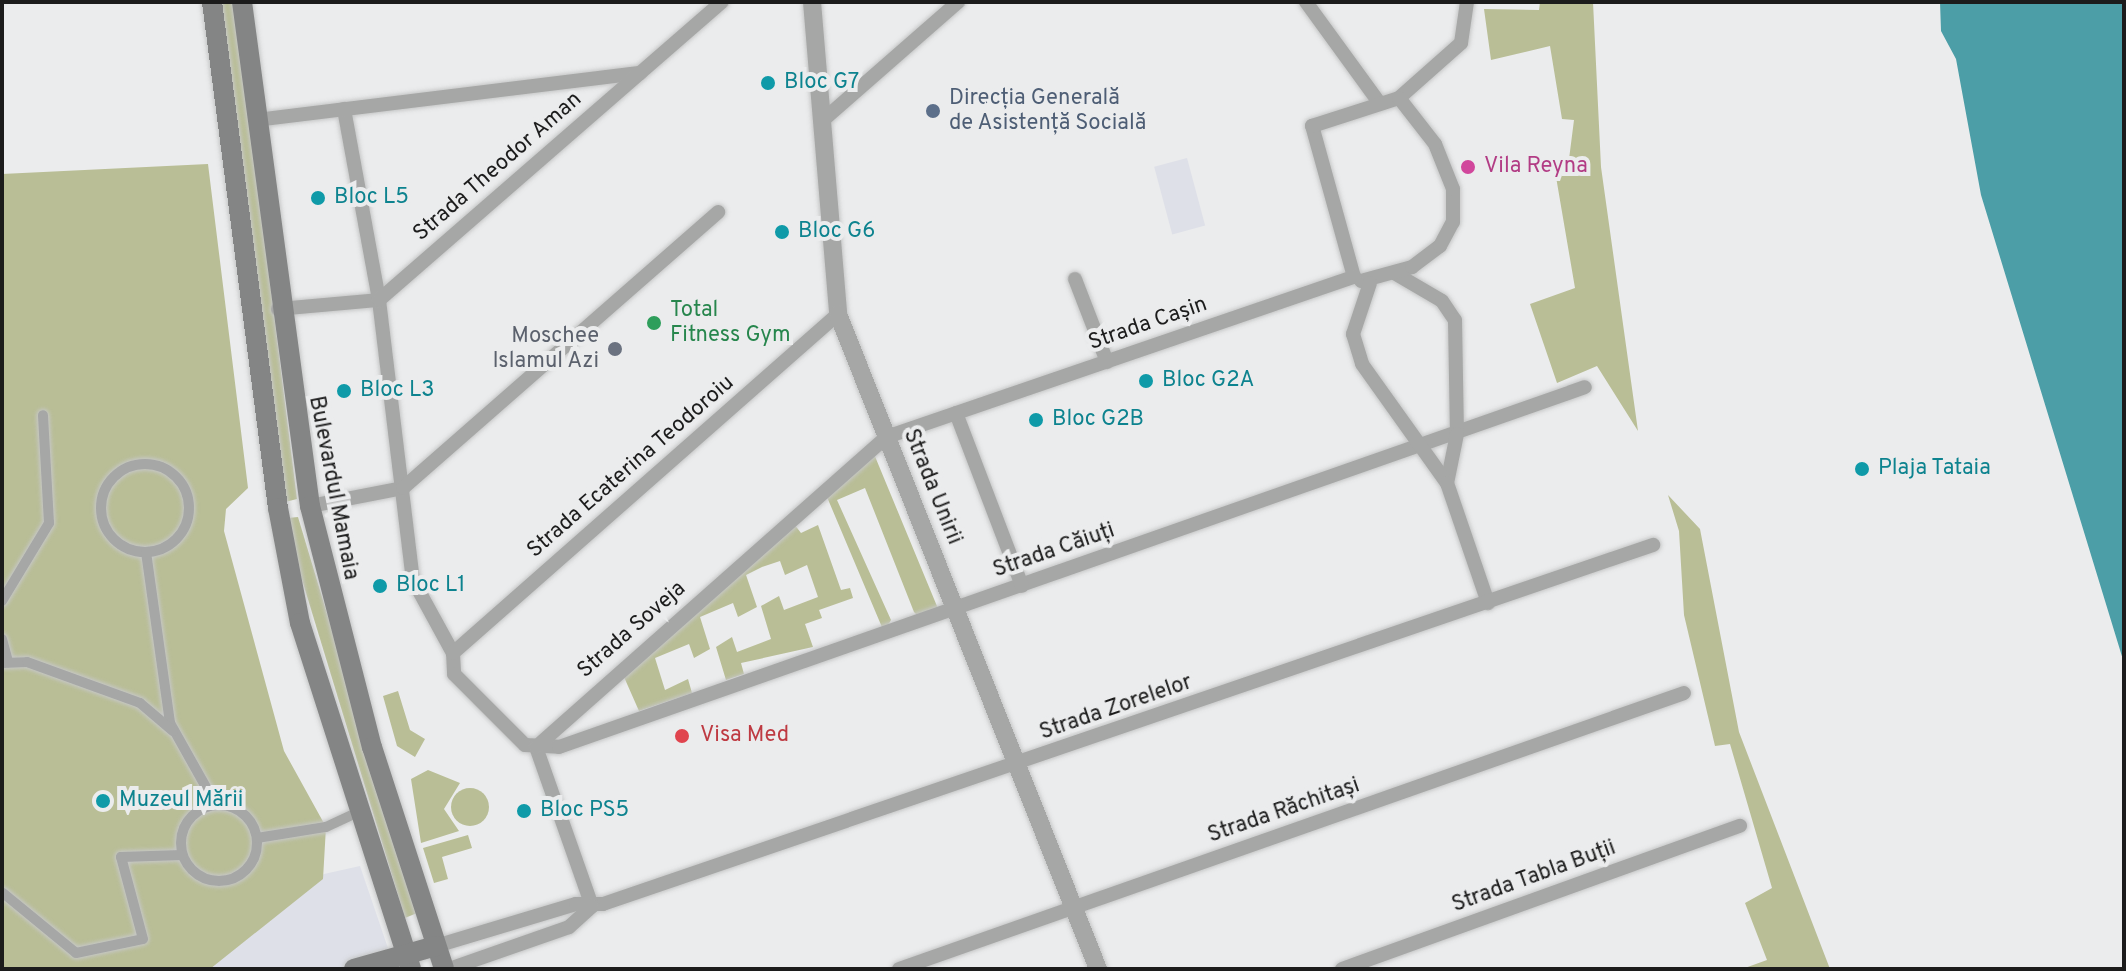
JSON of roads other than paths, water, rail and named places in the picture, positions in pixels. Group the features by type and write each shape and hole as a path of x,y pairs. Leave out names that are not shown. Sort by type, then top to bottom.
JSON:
{"main road":[{"path":"212,2 278,508 300,623 358,812 408,960"},
{"name":"Bulevardul Mamaia","path":"242,2 278,309 310,506 334,616 436,946 446,969"},
{"path":"354,969 408,960 436,946"}],"street":[{"name":"Strada Theodor Aman","path":"379,300 722,2"},
{"name":"Strada Unirii","path":"812,2 838,314 1098,969"},
{"path":"822,121 958,2"},
{"path":"1306,2 1378,101"},
{"path":"1399,98 1435,144 1453,189 1453,222 1440,246 1396,274 1370,283 1354,277 1312,126 1378,101 1399,98 1461,43 1467,2"},
{"path":"256,120 640,73"},
{"path":"344,109 379,300 413,580 453,653 454,674 514,740 536,747 592,906"},
{"path":"310,506 403,488 718,212"},
{"path":"1396,274 1442,301 1455,320 1457,434 1447,483"},
{"name":"Strada Cașin","path":"886,437 1354,277"},
{"path":"1075,279 1107,362"},
{"path":"1370,283 1353,334 1362,364 1424,445 1447,483 1488,603"},
{"path":"278,309 379,300"},
{"name":"Strada Ecaterina Teodoroiu","path":"453,653 838,314"},
{"name":"Strada Căiuți","path":"536,747 559,747 1585,387"},
{"path":"956,413 1022,586"},
{"path":"2,601 49,523 43,415"},
{"name":"Strada Soveja","path":"536,747 886,437"},
{"path":"151,465 184,488 188,516 174,542 146,552 115,540 101,509 119,473 151,465"},
{"name":"Strada Zorelelor","path":"436,946 592,906 1016,765 1653,545"},
{"path":"146,552 177,735 216,805"},
{"path":"2,639 5,662 27,662 140,703 177,735"},
{"name":"Strada Răchitași","path":"899,969 1684,693"},
{"path":"216,805 238,810 257,838 253,862 234,879 198,875 182,855 190,817 216,805"},
{"path":"257,838 326,827 358,812"},
{"name":"Strada Tabla Buții","path":"1342,969 1740,826"},
{"path":"3,893 76,953 129,942 143,939 121,857 182,855"},
{"name":"Strada Zorelelor","path":"446,969 569,927 592,906"}],"water":[{"path":"1940,2 2124,2 2124,663 1981,195 1956,59 1941,31"}],"place":[{"name":"Bloc G7","path":"768,83"},
{"name":"Direcția Generală de Asistență Socială","path":"933,111"},
{"name":"Vila Reyna","path":"1468,167"},
{"name":"Bloc L5","path":"318,198"},
{"name":"Bloc G6","path":"782,232"},
{"name":"Total Fitness Gym","path":"654,323"},
{"name":"Moschee Islamul Azi","path":"615,349"},
{"name":"Bloc G2A","path":"1146,381"},
{"name":"Bloc L3","path":"344,391"},
{"name":"Bloc G2B","path":"1036,420"},
{"name":"Plaja Tataia","path":"1862,469"},
{"name":"Bloc L1","path":"380,586"},
{"name":"Visa Med","path":"682,736"},
{"name":"Muzeul Mării","path":"103,801"},
{"name":"Bloc PS5","path":"524,811"}]}
